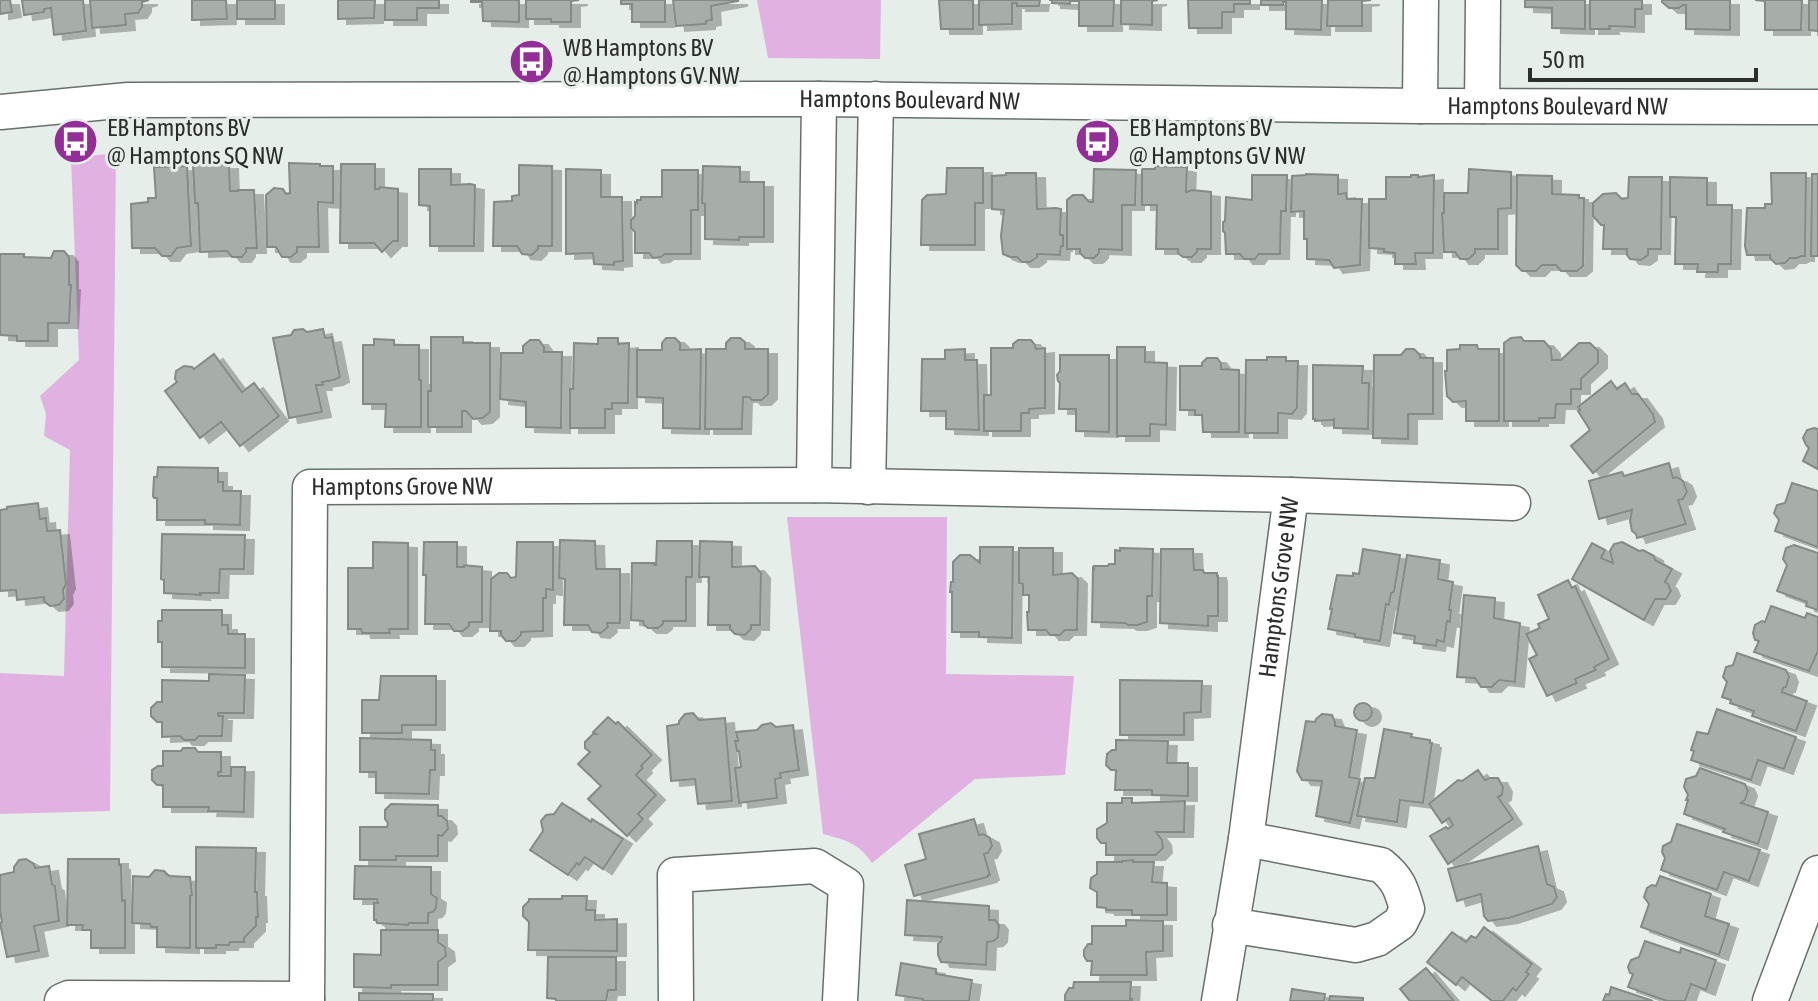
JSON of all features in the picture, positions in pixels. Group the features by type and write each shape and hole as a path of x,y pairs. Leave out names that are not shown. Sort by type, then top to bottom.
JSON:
{"street":[{"path":"1420,106 1421,0"},
{"path":"1482,106 1483,0"},
{"path":"814,485 819,99"},
{"path":"868,487 876,99"},
{"name":"Hamptons Boulevard NW","path":"0,112 128,100 876,99 1818,107"},
{"name":"Hamptons Grove NW","path":"307,1000 310,487 814,485 1291,495 1246,839 1219,1001"},
{"path":"1291,495 1513,503"},
{"path":"1230,925 1356,945 1377,939 1400,923 1407,909 1402,889 1394,876 1381,865 1246,839"},
{"path":"676,1001 675,875 815,866 846,885 840,1001"},
{"path":"1770,1001 1818,873"},
{"path":"62,1001 69,998 307,1000"}],"shaded area":[{"path":"757,0 881,0 880,59 768,58"},
{"path":"116,153 110,811 0,814 0,673 64,676 70,450 44,436 46,414 40,396 79,360 71,158"},
{"path":"787,517 947,517 946,674 1074,676 1065,775 975,779 872,863 857,847 823,834"}],"building":[{"path":"0,0 10,0 12,12 0,14"},
{"path":"22,0 83,0 86,31 54,35 51,8 24,15"},
{"path":"90,0 149,0 142,2 138,13 125,14 126,25 92,28"},
{"path":"192,0 226,0 227,19 192,20"},
{"path":"237,0 275,0 275,19 237,19"},
{"path":"338,0 375,0 374,18 338,19"},
{"path":"385,0 439,0 439,8 417,8 417,20 385,20"},
{"path":"471,0 519,0 519,22 483,21 482,2"},
{"path":"526,0 579,0 571,1 571,22 551,22 551,19 526,19"},
{"path":"621,0 665,0 665,22 632,22 632,4 621,4"},
{"path":"673,0 738,1 711,6 712,20 706,21 706,24 676,26"},
{"path":"939,0 973,0 973,29 941,29"},
{"path":"979,0 1040,0 1039,6 1017,6 1017,3 1012,3 1012,24 979,25"},
{"path":"1052,0 1114,0 1113,26 1079,26 1079,1 1070,1 1070,4 1052,3"},
{"path":"1121,0 1158,0 1152,1 1152,25 1121,24"},
{"path":"1188,0 1250,0 1250,4 1234,4 1234,12 1222,12 1222,28 1189,28"},
{"path":"1261,0 1322,0 1321,30 1286,29 1286,2 1283,5 1261,5"},
{"path":"1328,0 1371,0 1362,1 1362,26 1327,26"},
{"path":"1525,0 1585,0 1585,29 1552,28 1552,8 1525,7"},
{"path":"1590,0 1642,0 1642,9 1635,9 1635,27 1590,29"},
{"path":"1662,0 1730,0 1730,30 1686,29 1686,5 1669,8"},
{"path":"1755,0 1802,0 1801,30 1765,30 1765,1"},
{"path":"1809,0 1818,0 1818,31 1809,30"},
{"path":"289,163 333,166 333,203 318,202 319,247 297,247 297,252 291,257 282,257 276,247 267,247 266,195 274,188 290,193"},
{"path":"229,164 230,191 254,190 257,248 246,248 242,257 232,257 227,251 200,252 193,165"},
{"path":"341,164 375,164 375,189 398,189 398,241 393,241 382,252 374,243 340,243"},
{"path":"519,165 552,166 552,246 538,246 532,255 522,254 517,246 493,246 494,202 512,201 512,196 519,195"},
{"path":"187,166 191,246 177,248 171,256 162,256 155,248 132,248 131,204 156,198 154,167"},
{"path":"703,166 740,167 740,182 764,182 764,237 705,239"},
{"path":"1155,166 1187,167 1186,192 1211,192 1211,249 1197,249 1192,257 1183,257 1178,249 1156,249 1157,205 1142,205 1142,169 1155,169"},
{"path":"947,168 983,168 983,203 975,203 975,245 921,245 922,200 927,195 946,194"},
{"path":"419,169 451,169 451,185 475,185 474,246 430,246 430,206 419,205"},
{"path":"566,169 601,170 601,197 622,197 623,261 614,262 614,265 594,264 593,253 566,254"},
{"path":"1094,169 1136,170 1135,205 1122,205 1122,250 1099,249 1094,258 1085,258 1080,249 1067,249 1067,200 1073,195 1083,195 1093,202"},
{"path":"1469,169 1511,172 1511,208 1498,209 1498,249 1475,249 1469,259 1460,259 1455,252 1444,252 1444,193 1468,193"},
{"path":"662,170 698,170 698,210 691,210 691,254 665,254 653,258 649,253 635,253 635,232 631,228 631,220 635,216 635,202 641,197 662,197"},
{"path":"1036,173 1037,209 1061,209 1060,235 1063,235 1063,246 1060,255 1037,254 1030,262 1022,262 1017,257 1003,254 1001,236 1004,210 992,209 992,176"},
{"path":"1771,173 1806,173 1805,256 1776,264 1770,255 1747,255 1745,246 1747,208 1765,208 1765,204 1772,204"},
{"path":"1812,174 1818,174 1818,256 1811,256"},
{"path":"1252,175 1287,175 1286,211 1281,211 1280,254 1259,254 1255,259 1244,259 1240,254 1226,254 1223,222 1226,197 1252,200"},
{"path":"1338,175 1338,194 1346,193 1347,199 1362,199 1360,265 1334,268 1329,260 1307,259 1304,211 1291,212 1292,176"},
{"path":"1434,175 1433,253 1415,253 1416,264 1395,264 1395,253 1369,248 1369,199 1386,199 1386,177"},
{"path":"1517,175 1552,176 1552,194 1584,198 1583,266 1577,271 1561,271 1556,265 1542,265 1536,271 1522,271 1516,265"},
{"path":"1629,177 1662,177 1661,249 1648,249 1648,255 1641,260 1630,259 1627,249 1603,249 1604,225 1593,216 1593,203 1603,194 1616,193 1622,199 1628,198"},
{"path":"1670,177 1707,178 1707,205 1732,205 1731,264 1718,264 1718,272 1697,272 1698,264 1675,264 1676,217 1670,217"},
{"path":"54,251 64,251 69,257 69,323 48,323 48,341 17,341 17,336 0,335 0,254 51,258"},
{"path":"303,329 307,332 323,329 325,338 332,337 340,377 316,385 322,412 289,418 273,338"},
{"path":"431,337 463,337 463,343 490,343 490,412 483,418 473,419 462,411 462,427 428,427"},
{"path":"1521,337 1524,341 1544,341 1551,349 1552,360 1561,360 1579,343 1590,343 1598,351 1598,363 1581,379 1581,389 1571,389 1571,404 1556,404 1555,418 1504,421 1504,343"},
{"path":"598,338 618,338 618,344 629,343 628,403 612,403 612,409 605,409 605,428 570,428 574,343 598,344"},
{"path":"666,338 675,338 680,343 680,350 701,349 700,429 663,428 663,398 637,397 637,350 662,350"},
{"path":"731,338 740,338 745,342 745,349 768,349 768,394 762,400 743,397 742,429 705,429 706,349 726,349 726,343"},
{"path":"374,339 394,340 394,345 419,345 421,427 385,427 386,404 363,404 363,345 374,345"},
{"path":"530,340 539,340 544,352 562,352 561,428 526,427 526,402 500,399 501,353 523,353 523,346"},
{"path":"1018,340 1031,340 1036,349 1045,348 1045,408 1021,413 1021,431 984,431 984,395 991,395 991,348 1013,348"},
{"path":"1460,345 1499,349 1499,421 1466,421 1466,401 1453,402 1447,396 1447,350 1460,349"},
{"path":"1117,347 1145,347 1145,362 1167,363 1166,425 1150,424 1150,436 1117,436"},
{"path":"965,349 965,360 977,360 979,430 946,429 946,411 921,411 922,359 945,359 945,350"},
{"path":"1406,349 1414,349 1420,358 1433,358 1433,414 1408,414 1408,439 1373,438 1374,355 1401,355"},
{"path":"214,354 242,392 254,383 279,416 240,446 221,422 200,438 165,391 177,382 176,371 184,366 194,369"},
{"path":"1060,355 1109,355 1109,432 1076,431 1076,409 1059,409 1060,383 1057,375"},
{"path":"1267,357 1286,357 1286,361 1298,361 1297,408 1292,414 1278,413 1278,433 1245,433 1246,360 1267,360"},
{"path":"1207,358 1217,358 1221,369 1239,370 1239,432 1203,432 1202,415 1195,415 1195,410 1180,410 1180,366 1202,366"},
{"path":"1313,365 1363,366 1362,383 1369,383 1368,429 1334,428 1334,419 1313,419"},
{"path":"1611,381 1617,389 1625,383 1632,394 1638,394 1653,414 1655,422 1593,473 1571,446 1590,430 1578,407"},
{"path":"1818,429 1818,469 1803,461 1809,448 1803,438 1807,430"},
{"path":"1669,463 1673,478 1683,481 1687,492 1683,499 1678,500 1686,524 1637,538 1630,521 1632,510 1599,519 1589,481 1622,472 1624,476"},
{"path":"158,467 218,468 218,482 223,482 223,491 241,491 240,525 205,524 205,520 157,520 157,498 153,496"},
{"path":"1792,483 1818,491 1818,547 1775,531 1779,520 1774,513 1777,505 1785,503"},
{"path":"38,503 40,519 46,518 47,531 60,530 66,584 64,599 59,605 50,606 44,597 17,600 16,590 0,591 0,510"},
{"path":"162,534 245,535 244,569 220,569 219,593 164,593 164,580 161,579"},
{"path":"560,540 595,541 596,569 620,569 620,623 607,623 608,627 601,633 592,632 588,625 564,625 565,579 559,578"},
{"path":"657,541 692,541 692,577 686,577 686,621 663,621 658,628 648,628 643,621 631,620 632,563 656,565"},
{"path":"700,541 732,542 732,567 755,566 761,573 760,625 751,625 745,635 735,634 730,625 708,625 709,577 699,577"},
{"path":"373,542 408,543 408,629 389,629 390,633 362,633 361,629 348,629 348,568 373,568"},
{"path":"424,542 457,542 457,567 482,567 482,622 469,622 463,631 454,631 449,624 425,624"},
{"path":"517,542 553,542 553,590 546,589 546,598 543,598 543,631 521,632 515,641 506,641 501,631 490,631 491,579 499,573 516,577"},
{"path":"1622,542 1643,550 1672,569 1665,582 1671,591 1666,599 1655,599 1644,620 1572,579 1592,543 1605,550 1601,558 1613,563 1610,551 1614,544"},
{"path":"1794,545 1818,553 1818,610 1806,606 1807,602 1777,591 1787,565 1783,559 1786,548"},
{"path":"980,547 1013,547 1012,638 979,637 979,632 952,632 950,592 953,562 960,555 970,555 980,563"},
{"path":"1019,548 1053,548 1053,575 1072,573 1078,579 1077,630 1050,635 1046,630 1028,630 1029,595 1023,595 1023,584 1019,583"},
{"path":"1120,548 1153,549 1152,596 1147,596 1147,622 1128,625 1092,622 1093,568 1115,564 1115,550 1120,551"},
{"path":"1161,549 1193,549 1194,570 1217,573 1218,616 1208,616 1208,626 1160,623"},
{"path":"1363,549 1400,555 1394,592 1391,593 1389,605 1386,604 1380,641 1328,629 1337,575 1359,574"},
{"path":"1407,555 1440,560 1438,579 1453,582 1450,622 1447,621 1444,642 1437,640 1436,646 1414,643 1415,636 1394,633"},
{"path":"1568,580 1572,588 1575,586 1609,659 1594,667 1596,670 1575,679 1577,683 1547,696 1529,659 1537,655 1526,634 1540,628 1538,624 1549,619 1538,595"},
{"path":"1464,595 1495,598 1494,618 1520,623 1515,682 1499,680 1492,687 1481,687 1475,678 1457,677"},
{"path":"1771,606 1805,618 1807,613 1818,617 1818,651 1809,671 1754,652 1759,641 1755,640 1753,633 1755,625 1765,622"},
{"path":"162,610 222,610 222,625 228,625 228,634 245,634 245,668 162,667 158,621 162,621"},
{"path":"1737,653 1786,670 1789,677 1782,692 1807,701 1796,731 1752,716 1754,711 1722,697 1727,682 1723,677 1726,667 1733,665"},
{"path":"209,674 245,675 244,713 218,713 218,716 223,716 222,736 199,736 195,740 184,740 180,736 162,737 162,722 151,716 151,708 162,702 162,680 209,681"},
{"path":"381,676 436,676 436,725 402,725 402,733 362,733 362,700 379,700"},
{"path":"1120,680 1202,681 1201,712 1184,713 1184,735 1120,735"},
{"path":"1359,703 1367,703 1372,712 1370,719 1359,721 1354,716 1354,708"},
{"path":"1717,709 1796,737 1784,769 1758,760 1751,780 1691,760 1697,732 1708,734"},
{"path":"693,713 699,720 725,718 732,801 698,804 695,779 671,781 667,726 679,724 685,714"},
{"path":"1322,714 1332,715 1335,726 1357,730 1349,777 1360,779 1350,823 1316,816 1322,781 1302,780 1297,771 1306,721 1315,722"},
{"path":"608,717 616,724 618,722 652,755 636,775 656,795 638,814 643,819 627,836 588,799 601,786 578,764 590,752 585,748 585,742 596,734 593,732"},
{"path":"771,723 776,727 793,725 799,770 780,773 781,778 775,779 777,798 739,803 735,768 741,767 736,732 757,730"},
{"path":"1384,729 1412,734 1411,737 1432,743 1423,803 1400,800 1397,822 1357,816 1365,778 1375,778"},
{"path":"360,738 431,740 431,750 435,750 435,770 430,770 429,794 376,793 376,772 360,772"},
{"path":"1116,740 1168,741 1167,763 1188,763 1188,796 1152,795 1152,790 1115,790 1116,770 1106,765 1107,754 1116,750"},
{"path":"183,748 195,748 198,752 221,752 221,772 218,776 231,776 231,767 245,767 244,812 208,811 209,807 163,807 163,785 157,785 152,780 152,770 163,766 163,751 181,751"},
{"path":"1700,768 1745,784 1748,791 1741,803 1768,812 1758,844 1684,814 1688,800 1684,787 1686,779 1696,776"},
{"path":"1478,770 1485,780 1498,778 1503,787 1502,795 1498,797 1513,819 1448,864 1430,836 1453,825 1449,818 1442,823 1429,804 1458,780 1462,781"},
{"path":"1122,798 1132,798 1132,803 1185,801 1184,832 1156,832 1163,848 1156,855 1106,855 1106,843 1101,843 1097,838 1097,829 1107,823 1107,803 1122,803"},
{"path":"562,803 623,839 603,869 585,857 568,875 530,850 543,831 541,821 546,815 554,814"},
{"path":"391,804 438,805 438,816 447,821 448,829 442,836 438,835 438,856 360,860 360,827 387,827 385,810"},
{"path":"974,819 979,835 990,838 992,846 984,854 990,875 914,896 905,865 926,859 919,834"},
{"path":"1677,824 1760,850 1749,881 1724,872 1717,890 1661,870 1665,858 1663,846 1671,842"},
{"path":"1538,846 1547,884 1554,887 1557,897 1552,904 1509,918 1488,921 1484,916 1481,894 1457,901 1448,869"},
{"path":"196,847 256,848 258,917 256,926 244,942 216,945 216,948 196,948"},
{"path":"26,859 35,868 49,866 59,921 34,926 39,951 7,957 0,923 0,875 14,872 19,860"},
{"path":"68,859 119,859 122,901 125,900 125,948 91,948 91,930 82,930 83,925 67,925"},
{"path":"1097,862 1154,862 1152,882 1167,883 1167,915 1132,915 1132,910 1097,907 1097,892 1090,888 1091,878 1097,874"},
{"path":"355,866 431,867 431,894 437,898 436,908 428,913 428,923 377,923 374,920 374,903 378,903 377,899 354,899"},
{"path":"155,870 164,871 169,876 190,877 190,948 157,947 157,927 132,923 133,876 149,877"},
{"path":"1660,876 1711,894 1705,916 1729,924 1719,955 1641,927 1649,904 1644,897 1647,888 1656,886"},
{"path":"562,896 587,896 586,910 595,910 595,920 617,919 617,951 528,950 529,922 523,916 523,907 529,899 562,899"},
{"path":"907,900 989,906 989,920 995,920 999,925 998,937 987,942 986,965 941,962 938,944 942,937 905,935"},
{"path":"1126,920 1163,921 1163,951 1146,952 1147,975 1091,975 1092,961 1087,961 1084,950 1092,944 1092,926 1126,926"},
{"path":"1484,927 1532,964 1526,972 1529,974 1516,991 1513,988 1503,1001 1492,1001 1462,977 1456,985 1427,962 1452,932 1466,942 1471,936 1476,938"},
{"path":"381,930 438,930 438,942 445,947 446,956 438,962 438,985 354,987 354,954 381,955"},
{"path":"1645,941 1680,953 1681,948 1716,960 1706,990 1691,984 1685,1001 1667,1001 1628,987 1633,974 1628,967 1631,960 1639,957"},
{"path":"548,957 616,957 616,990 608,990 606,1001 556,1001 547,998"},
{"path":"901,963 936,969 936,974 972,980 969,1001 923,1001 896,995"},
{"path":"1426,968 1454,1001 1410,1001 1400,989"},
{"path":"1074,982 1131,982 1132,1001 1065,1001 1065,995 1069,988 1073,988"},
{"path":"1611,987 1653,1001 1603,1001"},
{"path":"1292,989 1325,994 1324,1001 1290,1001"},
{"path":"359,993 433,994 433,1001 359,1001"},
{"path":"1330,996 1363,998 1363,1001 1329,1001"}],"place":[{"name":"WB Hamptons BV @ Hamptons GV NW","path":"532,62"},
{"name":"EB Hamptons BV @ Hamptons SQ NW","path":"76,142"},
{"name":"EB Hamptons BV @ Hamptons GV NW","path":"1098,142"}]}
